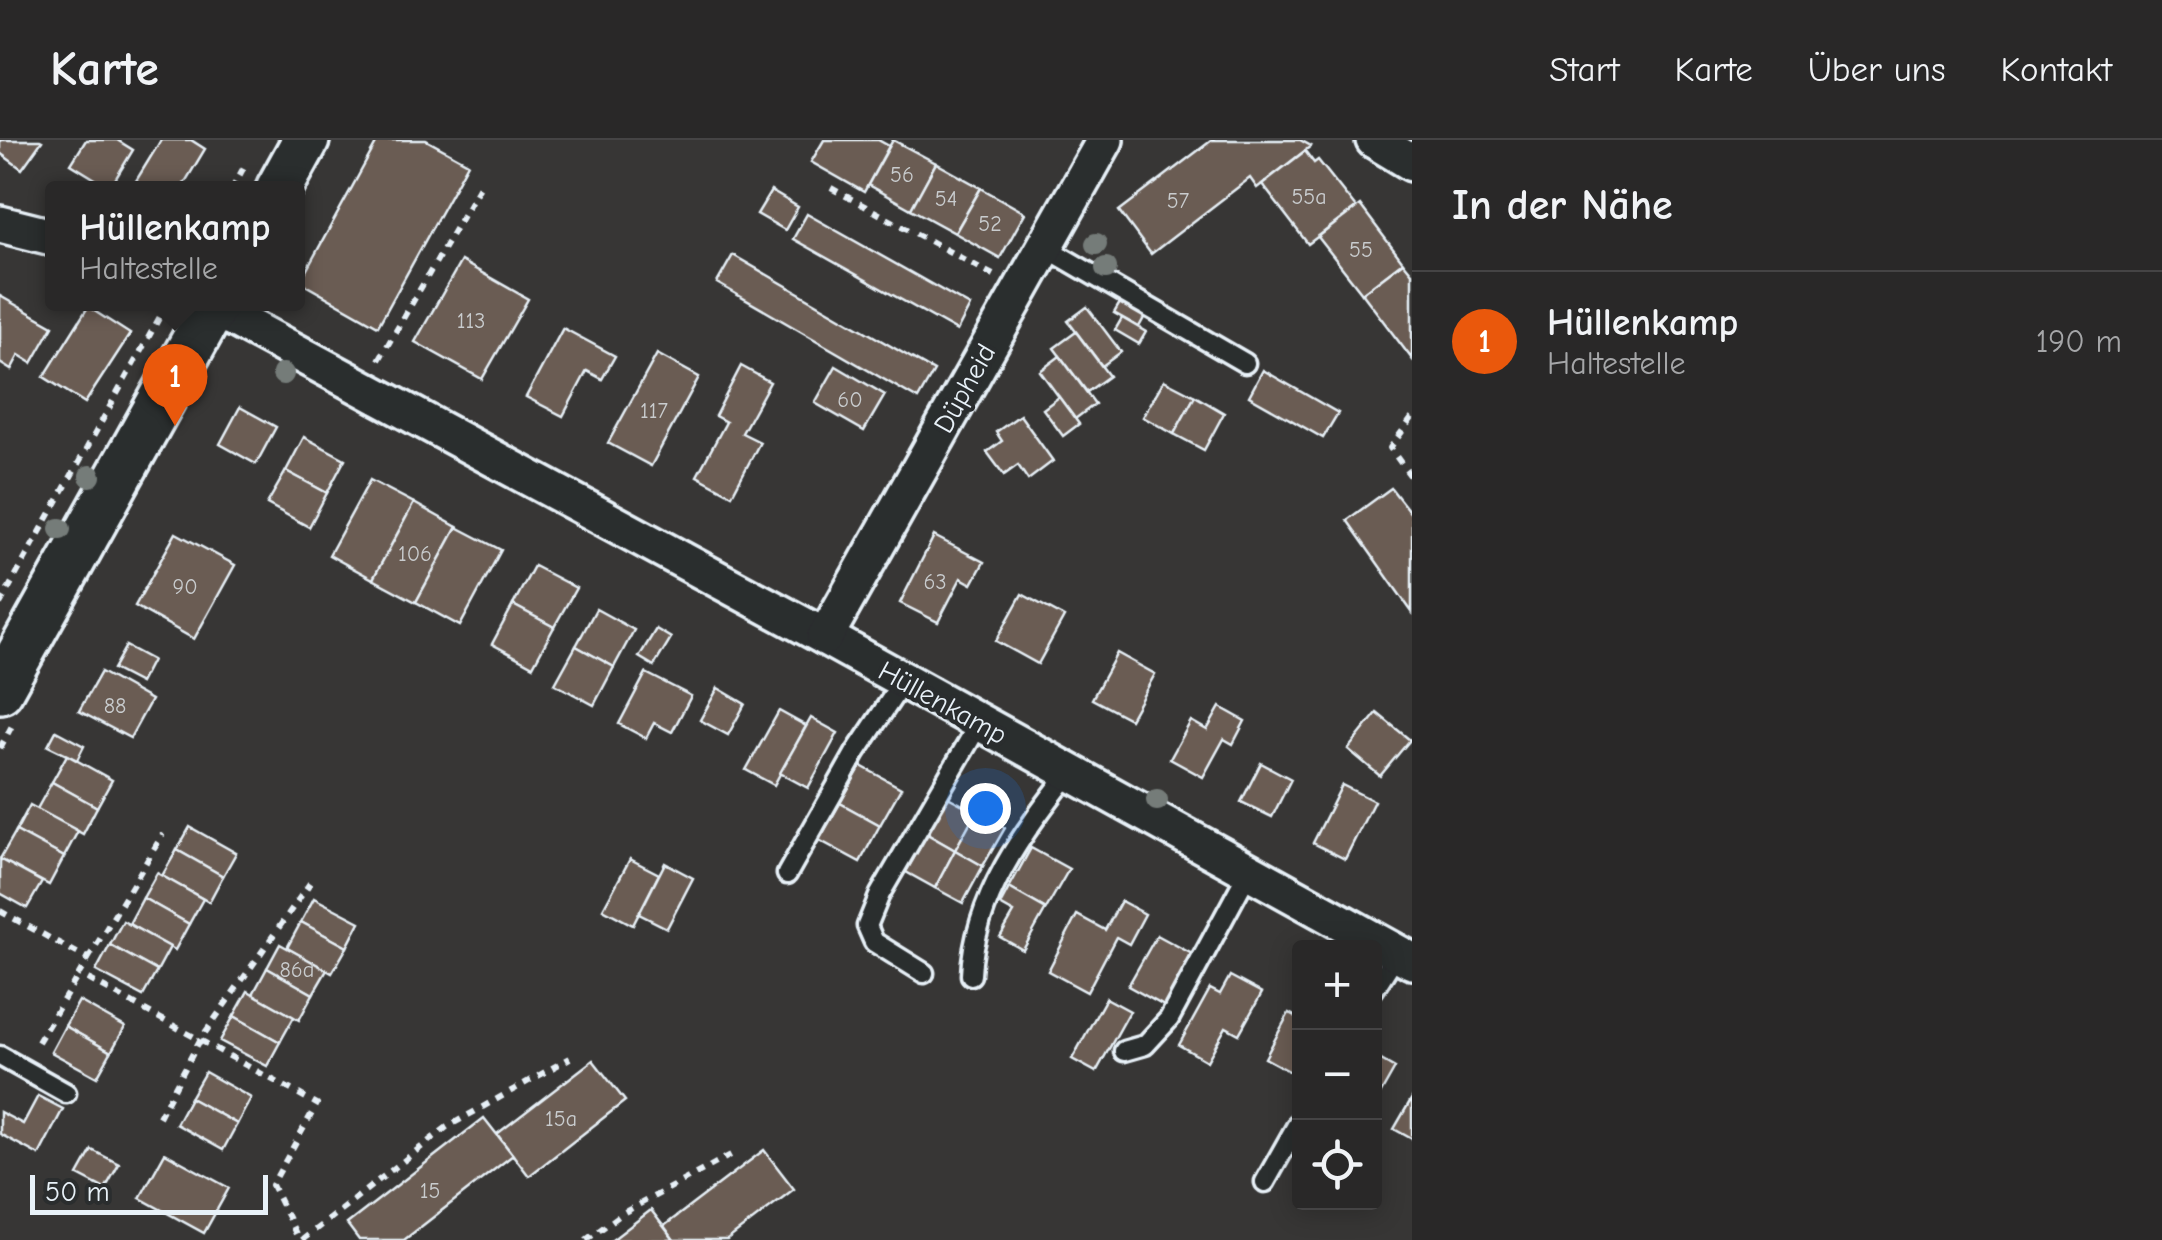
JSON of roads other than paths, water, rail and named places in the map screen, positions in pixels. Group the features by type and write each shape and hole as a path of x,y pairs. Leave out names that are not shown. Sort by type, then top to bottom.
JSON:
{"street":[{"path":"283,181 306,140"},
{"name":"Düpheid","path":"825,636 1105,140"},
{"path":"1374,140 1412,163"},
{"path":"0,224 45,235"},
{"path":"0,690 209,311"},
{"name":"Hüllenkamp","path":"223,311 825,636 1404,957"}],"lane":[{"path":"1043,246 1244,362"},
{"path":"787,874 856,752 904,680"},
{"path":"924,973 874,942 867,926 880,894 980,722"},
{"path":"971,974 972,946 1000,874 1039,811 1070,772"},
{"path":"1124,1051 1145,1045 1169,1019 1249,871"},
{"path":"1382,980 1404,957"},
{"path":"0,1056 66,1093"},
{"path":"1265,1182 1292,1134"}],"place":[{"name":"Hüllenkamp","path":"175,426"}]}
